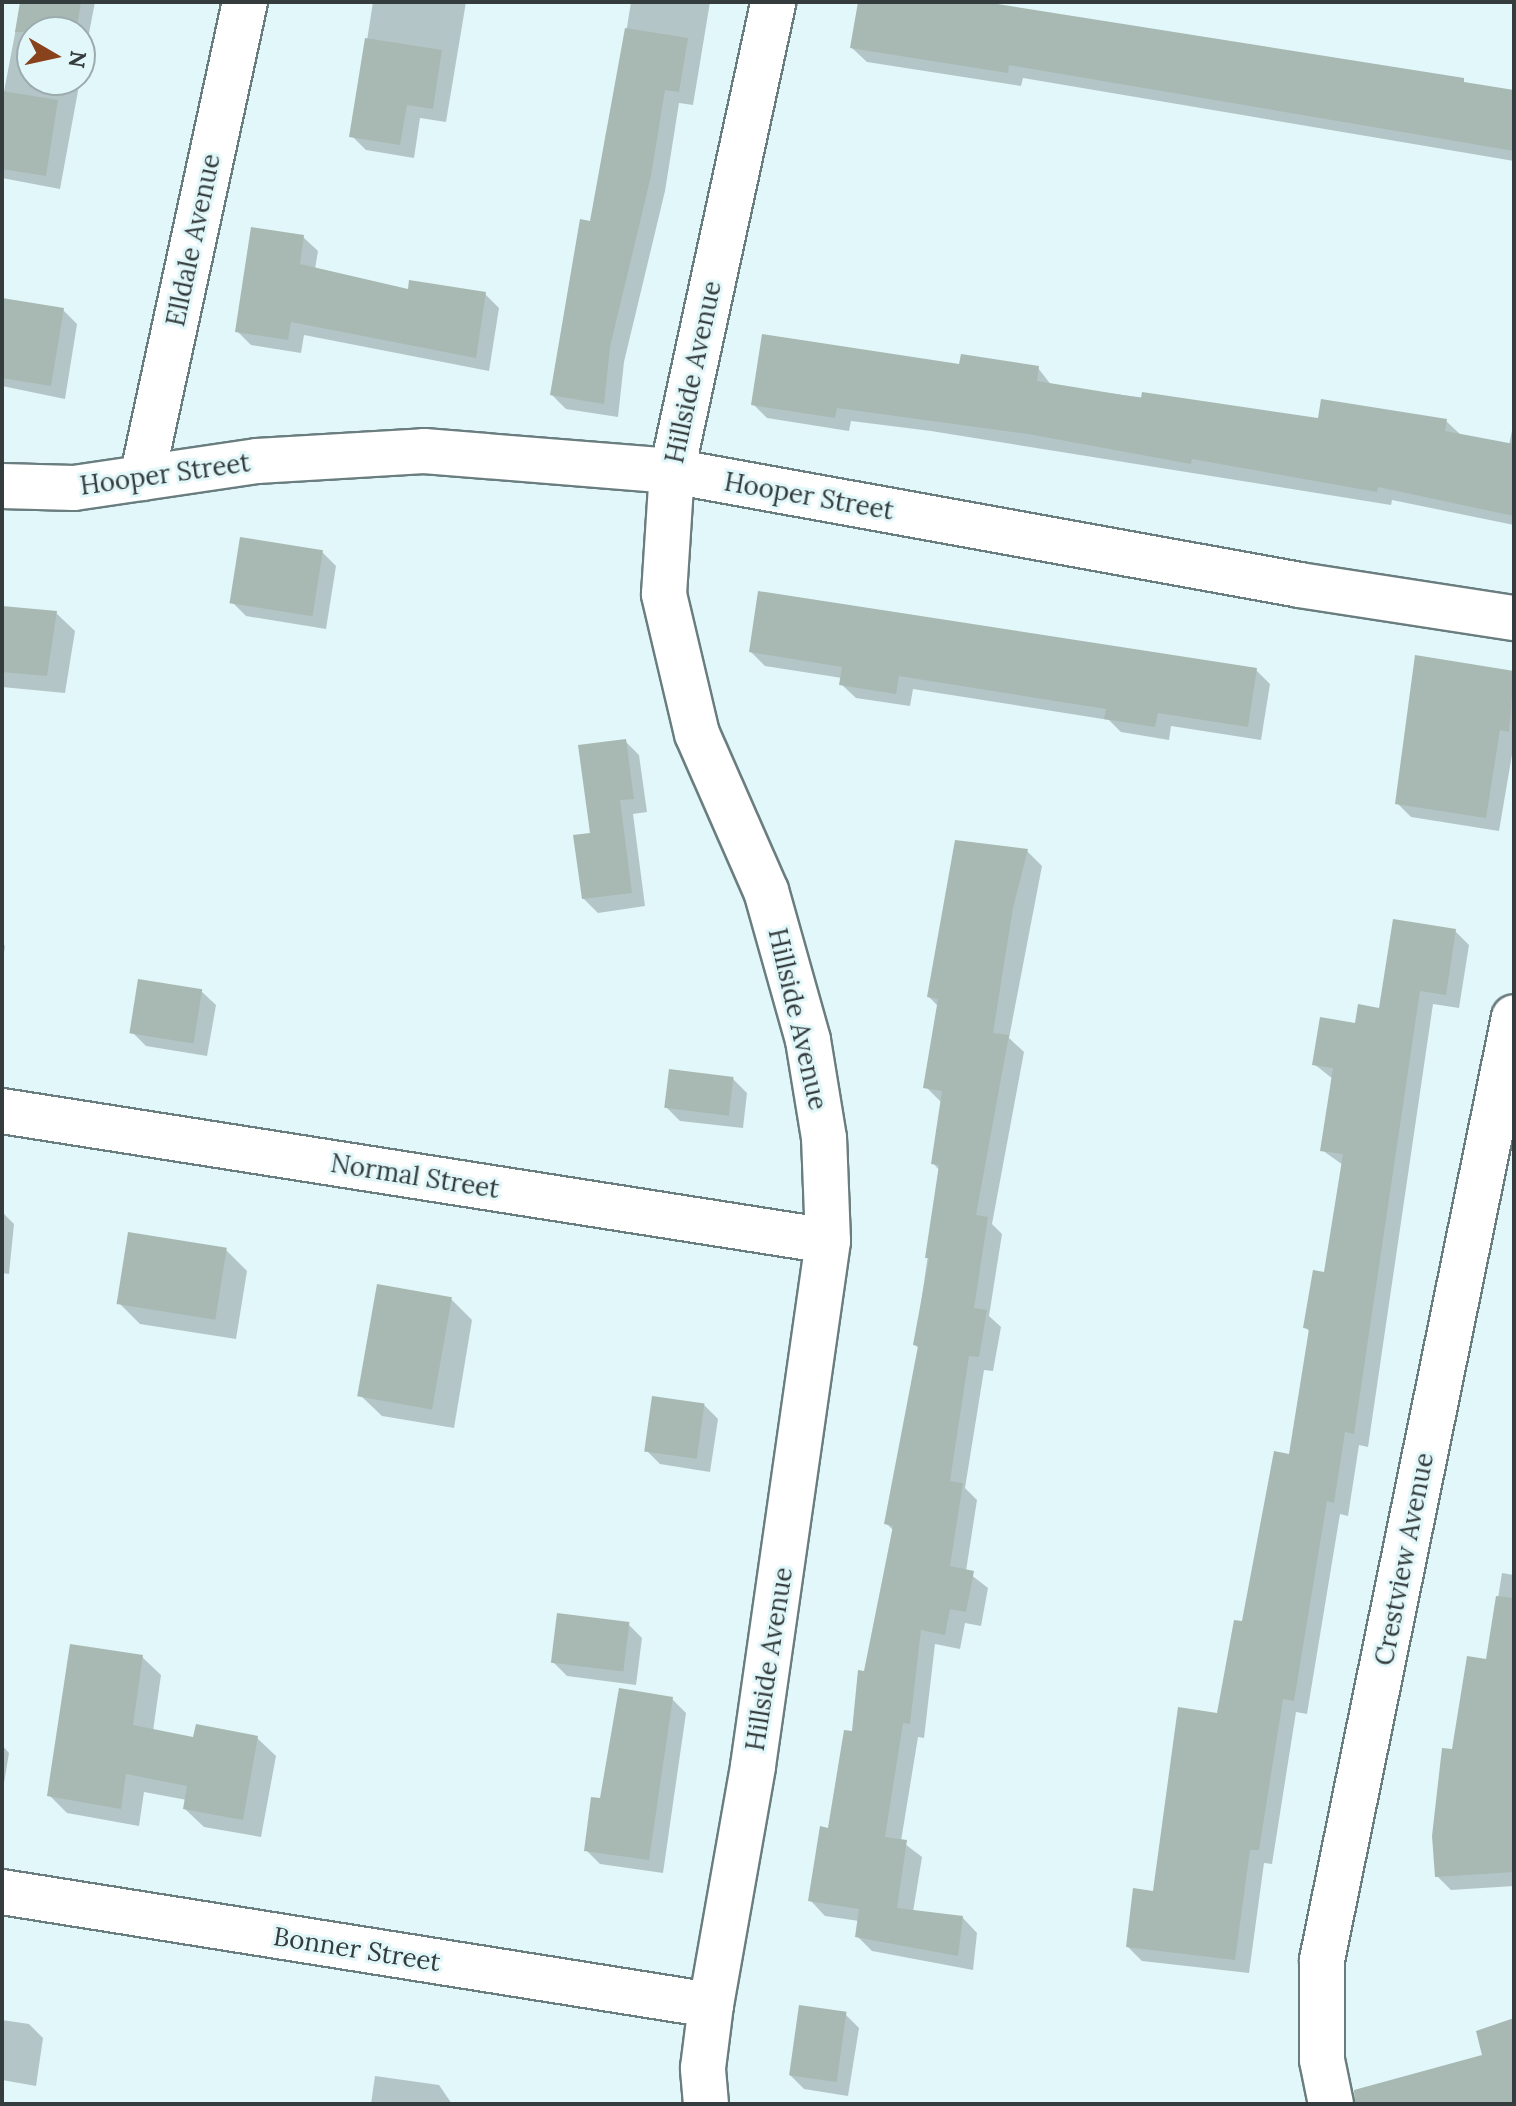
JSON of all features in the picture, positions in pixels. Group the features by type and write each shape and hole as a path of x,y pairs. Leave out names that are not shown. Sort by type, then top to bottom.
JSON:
{"street":[{"name":"Elldale Avenue","path":"142,478 245,2"},
{"name":"Hillside Avenue","path":"706,2104 703,2068 711,2005 755,1751 828,1241 824,1138 808,1040 766,891 697,734 664,594 672,471 773,2"},
{"name":"Hooper Street","path":"2,486 74,488 257,461 424,451 672,471 1300,585 1514,618"},
{"name":"Crestview Avenue","path":"1331,2104 1322,2060 1322,1960 1514,1017"},
{"name":"Normal Street","path":"2,1111 828,1241"},
{"name":"Bonner Street","path":"2,1892 711,2005"}],"building":[{"path":"20,2 81,2 79,16 18,16"},
{"path":"858,2 985,2 1464,78 1464,82 1514,90 1514,151 1009,65 1008,73 850,48"},
{"path":"625,28 688,38 679,92 665,90 651,176 610,347 604,404 550,395 580,219 590,221"},
{"path":"365,38 442,50 433,109 407,105 400,145 349,137"},
{"path":"2,91 16,93 16,96 58,100 46,176 2,169"},
{"path":"251,227 304,235 300,264 408,289 409,280 486,292 476,358 291,322 288,340 235,332"},
{"path":"2,298 64,308 51,386 2,378"},
{"path":"762,334 959,364 961,354 1039,366 1037,381 1141,398 1142,392 1318,418 1321,399 1447,419 1445,431 1514,444 1514,516 1378,487 1377,492 1192,459 1191,464 1028,434 837,408 835,418 751,405"},
{"path":"240,537 323,550 312,616 230,603"},
{"path":"758,591 1257,668 1248,727 1158,713 1155,727 1104,719 1106,709 899,676 896,694 839,685 842,667 749,652"},
{"path":"2,606 57,611 47,676 2,672"},
{"path":"1415,655 1514,671 1509,732 1500,730 1486,818 1395,804"},
{"path":"626,739 634,799 620,800 632,893 582,899 573,835 590,833 578,745"},
{"path":"955,840 1028,849 1013,908 993,1033 1009,1035 976,1215 988,1217 974,1308 987,1310 979,1357 969,1356 950,1481 963,1483 950,1566 974,1571 966,1612 950,1609 945,1635 921,1630 910,1724 903,1723 885,1837 907,1840 897,1908 963,1916 958,1956 855,1937 859,1909 808,1901 820,1826 828,1828 844,1730 852,1731 858,1670 864,1671 893,1526 884,1524 918,1346 913,1345 929,1258 925,1258 939,1165 931,1164 942,1091 923,1088 938,999 927,997"},
{"path":"1393,919 1456,929 1446,995 1420,991 1354,1434 1345,1432 1334,1503 1327,1501 1294,1701 1283,1699 1259,1850 1250,1850 1235,1960 1126,1947 1133,1888 1153,1891 1178,1707 1217,1713 1234,1620 1242,1621 1274,1451 1289,1454 1309,1329 1303,1328 1313,1270 1324,1272 1343,1154 1320,1151 1333,1068 1312,1065 1320,1017 1355,1023 1358,1004 1379,1008"},
{"path":"138,979 202,989 194,1043 129,1033"},
{"path":"669,1069 734,1077 729,1116 664,1108"},
{"path":"128,1232 227,1248 215,1320 117,1304"},
{"path":"377,1284 452,1297 432,1409 357,1396"},
{"path":"652,1396 704,1403 697,1459 644,1451"},
{"path":"1496,1596 1514,1598 1514,1872 1435,1877 1432,1836 1442,1748 1452,1749 1467,1656 1486,1659"},
{"path":"557,1613 629,1622 623,1672 551,1663"},
{"path":"70,1644 143,1655 133,1725 193,1737 196,1724 258,1736 243,1820 183,1809 187,1786 126,1774 121,1809 47,1796"},
{"path":"619,1688 673,1697 649,1860 584,1851 591,1797 600,1798"},
{"path":"799,2005 847,2012 837,2082 789,2075"},
{"path":"1514,2018 1514,2104 1355,2104 1354,2090 1482,2055 1476,2031"}]}
